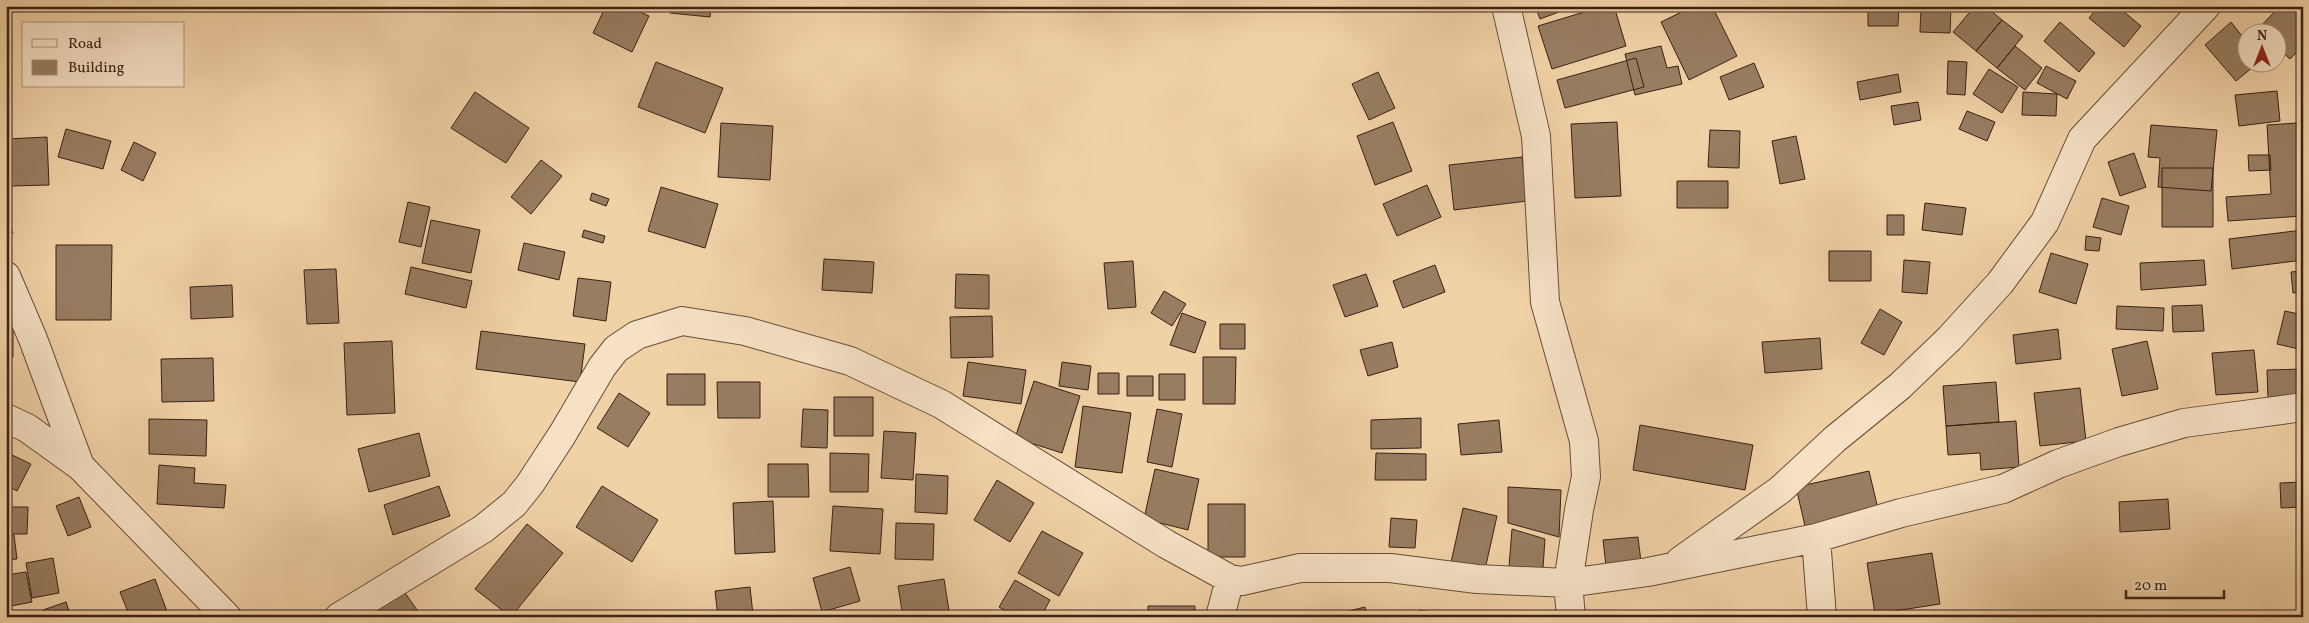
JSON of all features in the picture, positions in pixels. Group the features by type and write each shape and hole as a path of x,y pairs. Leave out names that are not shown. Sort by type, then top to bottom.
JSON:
{"street":[{"path":"1506,6 1536,136 1545,302 1584,441 1586,477 1568,583 1571,617"},
{"path":"1648,572 1678,562 1780,490 1835,439 1900,386 1950,338 2000,283 2045,222 2082,139 2206,6"},
{"path":"6,276 33,339 80,466"},
{"path":"339,617 483,529 514,504 530,484 562,435 602,367 616,349 637,335 682,320 745,331 850,361 941,404 1018,449 1166,544 1230,579 1242,581 1300,568 1390,568 1477,579 1568,583 1648,572 1816,538 1901,513 2003,488 2058,464 2119,442 2184,423 2303,407"},
{"path":"6,418 28,428 80,466 227,617"},
{"path":"1816,538 1822,617"},
{"path":"1220,617 1230,579"}],"building":[{"path":"6,6 13,6 6,20"},
{"path":"606,6 627,6 649,16 632,52 593,33"},
{"path":"671,6 711,6 710,17 670,13"},
{"path":"1535,6 1575,6 1540,19"},
{"path":"1604,6 1614,6 1626,46 1552,69 1538,26"},
{"path":"1694,6 1712,6 1737,56 1689,80 1661,22"},
{"path":"1868,6 1899,6 1898,26 1868,26"},
{"path":"1921,6 1951,6 1950,33 1920,32"},
{"path":"1975,6 1985,6 2002,20 1976,51 1953,32"},
{"path":"2099,6 2117,6 2141,26 2124,47 2089,18"},
{"path":"2280,6 2294,6 2303,14 2303,46 2290,59 2286,55 2286,22 2265,22"},
{"path":"2002,20 2023,36 1997,68 1976,51"},
{"path":"2060,22 2095,53 2079,72 2044,41"},
{"path":"2231,22 2236,28 2236,72 2247,72 2236,81 2205,45"},
{"path":"1661,46 1667,68 1678,66 1682,84 1635,95 1625,54"},
{"path":"2015,46 2042,68 2025,90 1997,68"},
{"path":"1636,58 1644,87 1565,108 1557,80"},
{"path":"1948,61 1967,62 1965,95 1947,94"},
{"path":"656,62 723,88 705,133 638,107"},
{"path":"1754,63 1764,87 1729,100 1720,77"},
{"path":"2046,66 2076,81 2067,99 2037,83"},
{"path":"1989,69 2018,87 2002,113 1973,94"},
{"path":"1378,72 1395,108 1369,120 1352,84"},
{"path":"1898,74 1901,92 1860,100 1857,82"},
{"path":"2277,91 2280,121 2239,126 2235,95"},
{"path":"475,92 529,128 506,163 451,128"},
{"path":"2023,92 2057,94 2056,116 2022,115"},
{"path":"1918,102 1921,120 1894,125 1891,106"},
{"path":"1967,111 1995,122 1987,141 1959,129"},
{"path":"1393,122 1412,171 1375,185 1357,136"},
{"path":"1617,122 1621,196 1575,198 1571,124"},
{"path":"721,123 773,126 770,180 718,177"},
{"path":"2297,123 2303,216 2228,221 2226,197 2271,194 2267,125"},
{"path":"2151,125 2217,130 2211,191 2158,187 2160,158 2148,157"},
{"path":"66,129 111,141 103,169 58,157"},
{"path":"1710,130 1740,131 1739,168 1708,167"},
{"path":"1796,136 1805,179 1780,184 1772,141"},
{"path":"47,137 49,185 10,186 9,176 6,176 6,139"},
{"path":"134,142 156,153 143,181 121,170"},
{"path":"2134,153 2146,187 2120,196 2108,162"},
{"path":"2248,155 2270,155 2271,170 2249,171"},
{"path":"1522,157 1527,201 1454,210 1449,165"},
{"path":"541,160 562,176 531,214 511,197"},
{"path":"2162,168 2213,168 2213,227 2162,227"},
{"path":"1677,181 1728,181 1728,208 1677,208"},
{"path":"1427,185 1441,217 1397,236 1383,204"},
{"path":"661,187 718,204 705,248 648,231"},
{"path":"592,193 609,199 606,206 590,200"},
{"path":"2102,198 2129,206 2121,235 2093,227"},
{"path":"408,202 430,207 421,247 399,242"},
{"path":"1925,203 1966,208 1962,235 1922,230"},
{"path":"6,215 13,233 6,235"},
{"path":"1887,215 1904,215 1904,235 1887,235"},
{"path":"431,220 480,230 471,273 422,263"},
{"path":"584,230 605,236 603,243 582,237"},
{"path":"2303,230 2303,260 2232,269 2229,239"},
{"path":"2086,236 2101,238 2099,251 2085,250"},
{"path":"524,243 565,252 559,280 518,270"},
{"path":"56,245 112,245 111,320 56,320"},
{"path":"1829,251 1871,251 1871,281 1829,281"},
{"path":"2051,253 2088,264 2076,304 2039,292"},
{"path":"824,259 874,262 872,293 822,290"},
{"path":"1904,260 1930,262 1927,294 1902,292"},
{"path":"2204,260 2206,285 2141,290 2140,263"},
{"path":"1133,261 1136,307 1108,309 1104,263"},
{"path":"1435,265 1445,292 1403,308 1393,281"},
{"path":"411,267 472,281 466,308 405,294"},
{"path":"336,269 339,323 307,324 304,270"},
{"path":"2303,271 2303,292 2293,293 2291,272"},
{"path":"956,274 989,275 989,309 955,308"},
{"path":"1366,274 1378,306 1345,317 1333,285"},
{"path":"578,278 611,282 606,321 573,316"},
{"path":"232,285 233,317 191,319 190,287"},
{"path":"1164,291 1186,304 1172,326 1151,313"},
{"path":"2202,305 2204,331 2173,332 2172,306"},
{"path":"2117,306 2164,308 2163,331 2116,329"},
{"path":"1880,309 1902,322 1884,355 1861,343"},
{"path":"2285,311 2303,315 2303,350 2277,344"},
{"path":"1182,313 1206,322 1195,353 1170,345"},
{"path":"992,316 993,357 951,358 950,317"},
{"path":"6,324 13,324 13,357 6,357"},
{"path":"1220,324 1245,324 1245,349 1220,349"},
{"path":"2058,329 2061,359 2016,364 2013,335"},
{"path":"481,331 585,344 580,382 476,369"},
{"path":"1820,338 1822,369 1765,373 1762,342"},
{"path":"392,341 395,413 347,415 344,343"},
{"path":"2147,341 2158,389 2122,396 2112,349"},
{"path":"1392,342 1398,367 1368,376 1360,350"},
{"path":"2254,350 2258,392 2216,395 2212,353"},
{"path":"1203,357 1236,357 1235,404 1203,404"},
{"path":"213,358 214,401 162,402 161,359"},
{"path":"968,362 1026,370 1021,404 963,396"},
{"path":"1062,362 1091,366 1088,390 1059,386"},
{"path":"2303,369 2303,397 2268,398 2267,370"},
{"path":"1098,373 1119,373 1119,394 1098,394"},
{"path":"667,374 705,374 705,405 667,405"},
{"path":"1159,374 1185,374 1185,400 1159,400"},
{"path":"1127,376 1153,376 1153,396 1127,396"},
{"path":"1034,381 1080,396 1062,453 1015,438"},
{"path":"717,382 760,382 760,418 718,418"},
{"path":"1996,382 1999,422 1946,426 1943,386"},
{"path":"2080,388 2086,441 2040,446 2034,393"},
{"path":"619,393 650,413 628,447 597,428"},
{"path":"834,397 873,397 873,436 834,436"},
{"path":"1083,406 1131,413 1122,473 1075,467"},
{"path":"803,409 828,410 827,448 801,447"},
{"path":"1157,409 1182,414 1172,467 1147,462"},
{"path":"1421,418 1421,448 1371,449 1371,420"},
{"path":"149,419 207,420 206,456 149,454"},
{"path":"1499,420 1502,452 1461,455 1458,424"},
{"path":"2016,421 2019,467 1981,470 1980,453 1948,455 1946,426"},
{"path":"1640,425 1753,445 1745,490 1633,470"},
{"path":"884,431 916,433 913,480 881,478"},
{"path":"419,433 430,476 369,492 358,449"},
{"path":"6,452 31,464 17,491 6,485"},
{"path":"830,453 869,454 868,492 830,492"},
{"path":"1376,453 1426,454 1426,480 1375,480"},
{"path":"768,464 808,464 809,497 768,497"},
{"path":"159,465 195,468 194,483 226,485 224,508 157,504"},
{"path":"1155,469 1199,479 1188,530 1144,519"},
{"path":"1869,471 1878,509 1805,526 1796,487"},
{"path":"916,474 948,476 947,514 915,512"},
{"path":"997,480 1034,503 1010,542 974,520"},
{"path":"2302,482 2303,507 2281,508 2280,483"},
{"path":"439,486 450,516 393,535 384,505"},
{"path":"602,486 658,520 632,562 576,527"},
{"path":"1508,487 1561,490 1559,537 1508,523"},
{"path":"79,497 91,527 68,536 56,506"},
{"path":"2168,499 2170,529 2120,532 2119,502"},
{"path":"773,501 775,552 735,554 733,503"},
{"path":"1208,504 1245,504 1245,557 1208,557"},
{"path":"833,506 883,509 880,554 830,551"},
{"path":"6,507 28,507 27,534 6,534"},
{"path":"1463,508 1497,516 1484,574 1450,567"},
{"path":"1391,518 1417,520 1415,548 1389,547"},
{"path":"896,523 934,524 933,560 895,559"},
{"path":"527,524 563,553 511,617 475,589"},
{"path":"1512,529 1545,539 1543,568 1509,567"},
{"path":"1042,531 1083,553 1059,596 1018,573"},
{"path":"14,535 17,559 6,560 6,536"},
{"path":"1638,537 1641,562 1606,566 1603,540"},
{"path":"1932,553 1940,604 1875,614 1867,563"},
{"path":"53,558 59,593 32,598 26,563"},
{"path":"850,567 860,601 822,612 813,578"},
{"path":"26,572 32,602 6,607 6,575"},
{"path":"155,579 169,617 130,617 120,592"},
{"path":"944,579 950,617 903,617 898,586"},
{"path":"1015,580 1050,600 1041,617 1016,617 999,607"},
{"path":"750,587 753,615 718,617 715,591"},
{"path":"403,590 422,617 366,617"},
{"path":"66,602 71,617 46,617 43,610"},
{"path":"1148,606 1195,606 1195,617 1148,617"},
{"path":"1365,607 1368,617 1324,617"},
{"path":"1420,610 1457,617 1419,617"},
{"path":"20,614 20,617 6,617 6,615"},
{"path":"1942,615 1942,617 1904,616"}]}
